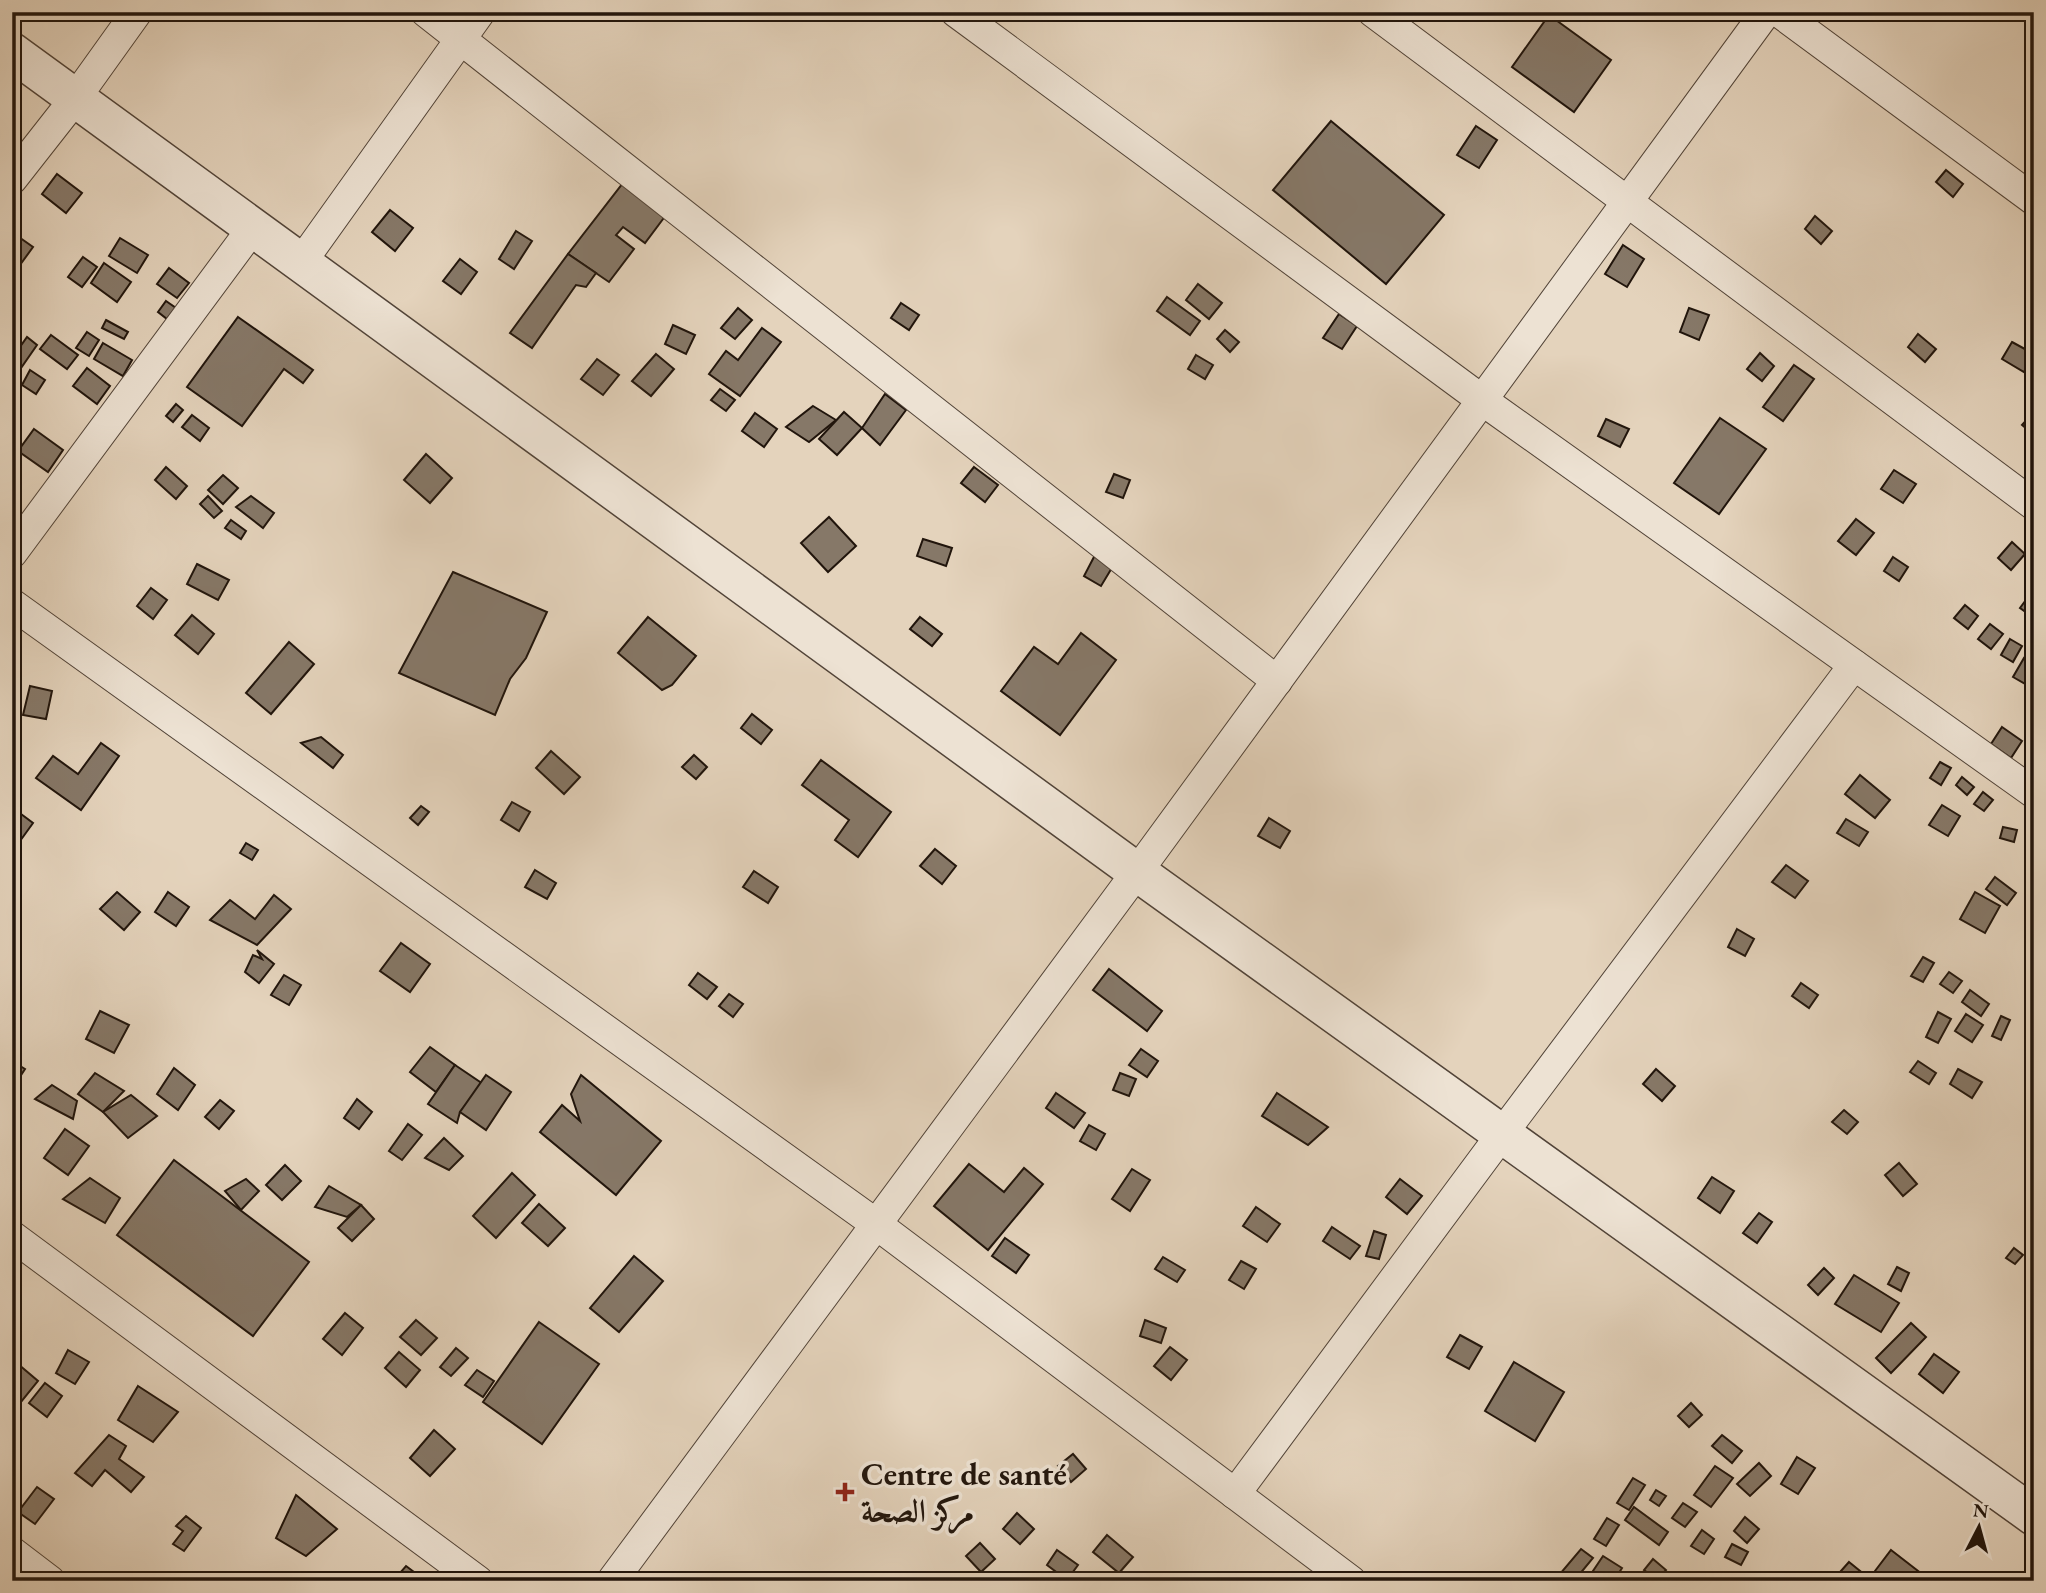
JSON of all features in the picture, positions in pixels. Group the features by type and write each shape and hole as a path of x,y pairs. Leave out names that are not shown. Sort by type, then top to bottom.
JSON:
{"street":[{"path":"12,179 75,100 137,12"},
{"path":"425,12 1277,681"},
{"path":"300,264 480,12"},
{"path":"956,12 1482,400 2034,793"},
{"path":"1373,12 2034,505"},
{"path":"612,1581 1137,872 1766,12"},
{"path":"1779,12 2034,200"},
{"path":"12,52 1137,872 2034,1516"},
{"path":"12,553 252,229"},
{"path":"12,604 876,1224 1351,1581"},
{"path":"1235,1494 1854,665"},
{"path":"12,1236 478,1581"},
{"path":"12,1552 50,1581"}],"building":[{"path":"1549,15 1611,60 1574,112 1512,67"},
{"path":"1331,121 1444,215 1386,284 1273,190"},
{"path":"1476,126 1497,140 1479,168 1457,155"},
{"path":"1946,170 1963,184 1953,197 1936,182"},
{"path":"57,174 82,193 66,213 42,194"},
{"path":"623,183 666,215 645,243 623,227 616,235 634,249 609,282 568,254"},
{"path":"390,210 413,228 395,251 372,232"},
{"path":"1815,216 1832,231 1821,244 1805,229"},
{"path":"516,231 532,241 514,269 499,259"},
{"path":"16,235 33,247 20,265 12,260 12,240"},
{"path":"120,238 148,255 137,273 109,256"},
{"path":"1623,245 1644,259 1627,287 1605,274"},
{"path":"568,254 596,273 586,287 576,285 532,348 510,333"},
{"path":"83,257 97,267 82,287 68,277"},
{"path":"460,259 477,272 461,294 443,281"},
{"path":"104,263 131,282 117,302 91,283"},
{"path":"169,268 189,283 177,298 157,284"},
{"path":"1198,284 1222,303 1209,319 1186,300"},
{"path":"1167,297 1200,321 1190,335 1157,311"},
{"path":"166,301 176,308 167,319 158,312"},
{"path":"901,303 919,315 909,330 891,318"},
{"path":"738,308 752,320 735,339 721,328"},
{"path":"1689,308 1709,315 1699,340 1680,332"},
{"path":"1339,314 1357,326 1342,349 1323,338"},
{"path":"238,317 313,370 303,383 284,369 242,426 187,387"},
{"path":"106,320 128,332 124,339 102,328"},
{"path":"673,325 695,335 686,354 665,344"},
{"path":"762,328 781,342 740,396 709,374 726,351 738,360"},
{"path":"1225,330 1239,342 1230,352 1217,339"},
{"path":"87,332 99,340 89,356 76,348"},
{"path":"1918,334 1936,349 1925,362 1908,347"},
{"path":"51,335 78,355 67,369 40,349"},
{"path":"12,337 22,344 27,337 37,345 21,368 12,361"},
{"path":"2012,342 2034,354 2024,372 2002,359"},
{"path":"103,343 132,360 123,376 94,359"},
{"path":"1760,353 1774,366 1762,381 1747,369"},
{"path":"656,354 674,369 651,396 632,381"},
{"path":"1196,355 1213,365 1205,379 1188,369"},
{"path":"597,359 619,375 603,395 581,379"},
{"path":"1794,365 1814,379 1783,421 1763,407"},
{"path":"87,368 110,386 97,404 73,386"},
{"path":"30,370 45,380 36,394 22,385"},
{"path":"720,389 735,400 726,411 711,400"},
{"path":"885,394 906,410 880,445 862,428"},
{"path":"176,404 183,410 173,422 166,416"},
{"path":"813,406 836,420 809,442 786,427"},
{"path":"844,412 862,428 837,455 819,439"},
{"path":"2034,412 2034,435 2022,425"},
{"path":"755,413 777,429 764,447 742,431"},
{"path":"192,415 209,428 200,441 182,427"},
{"path":"1720,418 1766,449 1719,514 1674,483"},
{"path":"1606,419 1629,429 1620,447 1598,436"},
{"path":"34,429 63,450 48,472 18,451"},
{"path":"426,454 452,478 430,503 404,480"},
{"path":"166,467 187,486 176,499 155,480"},
{"path":"974,467 998,485 985,502 961,483"},
{"path":"1894,470 1916,484 1903,503 1881,489"},
{"path":"1114,474 1130,480 1123,498 1106,492"},
{"path":"223,475 238,488 223,504 208,490"},
{"path":"208,496 222,511 214,518 200,504"},
{"path":"251,496 274,513 263,528 236,507"},
{"path":"829,517 856,546 828,572 801,543"},
{"path":"1856,519 1874,533 1856,555 1838,541"},
{"path":"231,520 246,531 241,539 225,528"},
{"path":"923,539 952,548 946,566 917,556"},
{"path":"2012,542 2025,554 2011,570 1998,558"},
{"path":"1095,555 1113,566 1101,586 1084,576"},
{"path":"1893,557 1908,567 1899,581 1884,571"},
{"path":"197,564 229,580 218,600 187,584"},
{"path":"453,572 547,612 526,658 510,679 495,715 399,673"},
{"path":"151,588 167,600 153,619 137,606"},
{"path":"2031,593 2034,595 2034,618 2020,608"},
{"path":"1965,605 1978,616 1968,629 1954,618"},
{"path":"192,615 214,634 198,654 175,635"},
{"path":"648,617 696,656 672,685 662,690 618,653"},
{"path":"920,617 942,634 932,646 910,629"},
{"path":"1990,624 2003,634 1991,649 1978,639"},
{"path":"1081,633 1116,660 1060,735 1001,691 1034,647 1058,664"},
{"path":"2010,639 2022,646 2013,662 2001,655"},
{"path":"289,642 314,664 271,714 246,693"},
{"path":"2024,658 2034,664 2034,689 2013,677"},
{"path":"30,686 52,691 46,719 23,715"},
{"path":"752,714 772,730 761,744 741,728"},
{"path":"2002,727 2022,741 2011,758 1991,744"},
{"path":"321,737 343,755 333,768 301,743"},
{"path":"101,743 119,756 81,810 36,778 53,756 78,774"},
{"path":"551,751 580,777 564,794 536,768"},
{"path":"694,755 707,767 696,779 682,767"},
{"path":"821,760 891,812 858,857 835,840 849,820 802,785"},
{"path":"1940,762 1951,768 1941,785 1930,778"},
{"path":"1860,775 1890,800 1875,818 1845,794"},
{"path":"1962,777 1974,787 1967,795 1956,785"},
{"path":"1983,792 1993,800 1984,811 1974,804"},
{"path":"512,802 530,812 519,831 501,820"},
{"path":"1942,805 1960,816 1948,836 1929,825"},
{"path":"421,806 429,812 418,825 410,818"},
{"path":"13,808 33,823 15,848 12,846"},
{"path":"1269,818 1290,831 1280,848 1258,836"},
{"path":"1846,819 1868,832 1859,846 1837,833"},
{"path":"2003,827 2017,830 2014,842 2000,838"},
{"path":"246,843 258,850 252,860 240,853"},
{"path":"935,849 956,866 942,884 920,866"},
{"path":"1786,865 1808,881 1795,898 1772,882"},
{"path":"535,870 556,883 547,899 525,887"},
{"path":"754,871 778,887 768,903 743,887"},
{"path":"1995,877 2016,893 2007,905 1986,889"},
{"path":"117,892 140,912 124,930 100,909"},
{"path":"168,892 189,907 176,926 155,912"},
{"path":"1975,892 2000,906 1985,933 1960,919"},
{"path":"274,895 291,909 257,945 210,920 230,900 255,919"},
{"path":"1737,929 1754,939 1745,956 1728,947"},
{"path":"401,943 430,964 410,992 380,971"},
{"path":"257,950 274,964 259,983 245,972 253,955 262,959"},
{"path":"1923,957 1934,963 1923,982 1911,976"},
{"path":"1109,969 1162,1011 1147,1031 1093,990"},
{"path":"1949,972 1962,981 1953,993 1940,984"},
{"path":"698,973 717,987 707,999 689,985"},
{"path":"284,975 301,985 289,1005 271,995"},
{"path":"1801,983 1818,995 1809,1008 1792,996"},
{"path":"1970,990 1989,1004 1981,1016 1962,1002"},
{"path":"729,994 743,1004 733,1017 719,1006"},
{"path":"100,1011 129,1025 114,1053 86,1039"},
{"path":"1938,1012 1951,1019 1938,1043 1926,1037"},
{"path":"1966,1014 1983,1025 1972,1042 1955,1031"},
{"path":"2001,1016 2010,1020 2001,1040 1992,1036"},
{"path":"430,1047 455,1065 436,1092 410,1072"},
{"path":"1141,1049 1158,1061 1147,1077 1129,1065"},
{"path":"12,1061 25,1069 12,1089"},
{"path":"1918,1061 1936,1073 1929,1084 1910,1072"},
{"path":"455,1065 483,1084 460,1112 457,1123 428,1104"},
{"path":"174,1068 195,1085 178,1110 157,1094"},
{"path":"1656,1069 1675,1086 1662,1101 1643,1084"},
{"path":"1958,1069 1982,1082 1972,1098 1950,1084"},
{"path":"95,1073 124,1091 103,1112 78,1094"},
{"path":"1120,1073 1136,1079 1129,1096 1113,1090"},
{"path":"486,1075 511,1092 486,1130 460,1112"},
{"path":"581,1075 661,1141 616,1195 540,1132 562,1105 580,1121 571,1094"},
{"path":"52,1085 77,1101 73,1119 35,1099"},
{"path":"1056,1093 1085,1113 1074,1128 1046,1108"},
{"path":"1277,1093 1328,1127 1308,1145 1262,1116"},
{"path":"131,1095 157,1116 128,1138 103,1112"},
{"path":"357,1099 372,1112 359,1129 344,1118"},
{"path":"220,1100 234,1111 219,1129 205,1117"},
{"path":"1844,1110 1858,1122 1847,1134 1832,1122"},
{"path":"408,1124 422,1135 402,1160 389,1151"},
{"path":"1089,1125 1105,1134 1096,1150 1080,1141"},
{"path":"65,1129 89,1146 68,1175 44,1158"},
{"path":"444,1138 463,1156 449,1170 425,1158"},
{"path":"174,1160 309,1262 253,1336 117,1235"},
{"path":"1899,1163 1917,1184 1903,1196 1885,1175"},
{"path":"969,1164 1004,1192 1024,1168 1043,1184 988,1250 934,1206"},
{"path":"285,1165 301,1181 282,1200 266,1185"},
{"path":"1132,1169 1150,1180 1130,1211 1112,1199"},
{"path":"512,1173 535,1195 496,1238 473,1216"},
{"path":"1712,1177 1734,1191 1720,1213 1698,1198"},
{"path":"90,1178 120,1198 105,1223 63,1199"},
{"path":"246,1179 259,1191 241,1210 225,1191"},
{"path":"1400,1179 1422,1196 1407,1214 1386,1197"},
{"path":"329,1186 361,1205 347,1217 315,1207"},
{"path":"539,1204 565,1228 548,1246 522,1223"},
{"path":"361,1205 374,1219 352,1241 338,1228"},
{"path":"1256,1207 1280,1224 1267,1242 1243,1226"},
{"path":"1759,1213 1772,1222 1757,1243 1743,1233"},
{"path":"1332,1227 1360,1246 1350,1259 1323,1241"},
{"path":"1374,1231 1386,1235 1379,1259 1366,1256"},
{"path":"1005,1238 1029,1255 1016,1273 992,1256"},
{"path":"2014,1248 2023,1255 2015,1264 2006,1258"},
{"path":"634,1256 663,1281 619,1332 590,1308"},
{"path":"1163,1257 1185,1270 1177,1282 1155,1269"},
{"path":"1241,1261 1256,1269 1244,1289 1229,1280"},
{"path":"1897,1267 1909,1273 1901,1291 1888,1284"},
{"path":"1824,1268 1834,1278 1818,1295 1808,1285"},
{"path":"1854,1275 1899,1303 1881,1332 1835,1304"},
{"path":"345,1313 363,1328 342,1355 323,1339"},
{"path":"416,1320 437,1338 421,1355 400,1337"},
{"path":"1145,1320 1166,1328 1161,1343 1140,1336"},
{"path":"539,1322 599,1364 542,1444 483,1402"},
{"path":"1911,1323 1926,1337 1891,1373 1876,1358"},
{"path":"1460,1335 1482,1347 1469,1369 1447,1357"},
{"path":"1170,1347 1187,1360 1171,1380 1154,1366"},
{"path":"456,1348 468,1358 451,1376 440,1367"},
{"path":"68,1350 89,1362 75,1384 56,1373"},
{"path":"399,1352 420,1370 406,1387 385,1368"},
{"path":"1934,1354 1959,1372 1943,1393 1919,1374"},
{"path":"1514,1362 1564,1392 1535,1441 1485,1411"},
{"path":"18,1364 38,1381 21,1402 12,1396 12,1372"},
{"path":"477,1370 494,1381 483,1397 465,1385"},
{"path":"45,1383 62,1396 47,1417 29,1403"},
{"path":"138,1386 178,1412 153,1442 118,1420"},
{"path":"1691,1403 1702,1415 1689,1427 1678,1416"},
{"path":"434,1430 455,1449 430,1476 410,1458"},
{"path":"109,1435 126,1446 119,1459 144,1477 131,1492 105,1470 92,1486 75,1473"},
{"path":"1722,1435 1742,1451 1732,1463 1712,1446"},
{"path":"1073,1454 1086,1469 1071,1482 1058,1466"},
{"path":"1797,1457 1815,1468 1798,1494 1781,1484"},
{"path":"1759,1463 1771,1476 1750,1496 1737,1484"},
{"path":"1715,1466 1733,1478 1711,1507 1694,1495"},
{"path":"1633,1478 1645,1485 1629,1510 1617,1503"},
{"path":"37,1487 54,1499 35,1524 18,1512"},
{"path":"1656,1490 1666,1496 1659,1506 1650,1500"},
{"path":"296,1495 337,1529 306,1556 276,1538"},
{"path":"1683,1503 1697,1512 1685,1527 1672,1518"},
{"path":"1634,1507 1668,1532 1659,1545 1625,1520"},
{"path":"1017,1513 1034,1529 1020,1544 1003,1529"},
{"path":"186,1516 201,1528 184,1551 173,1544 183,1531 176,1526"},
{"path":"1745,1517 1759,1529 1747,1543 1734,1531"},
{"path":"1607,1518 1619,1525 1606,1546 1594,1539"},
{"path":"1702,1530 1714,1539 1704,1554 1691,1546"},
{"path":"1107,1535 1133,1557 1119,1573 1093,1552"},
{"path":"980,1543 995,1559 981,1572 966,1556"},
{"path":"1732,1544 1748,1552 1741,1565 1725,1557"},
{"path":"1581,1549 1593,1558 1574,1581 1554,1581"},
{"path":"1057,1550 1078,1565 1067,1580 1047,1565"},
{"path":"1891,1550 1931,1581 1887,1581 1875,1571"},
{"path":"1603,1556 1622,1568 1614,1581 1603,1581 1591,1574"},
{"path":"1653,1559 1666,1570 1657,1580 1644,1570"},
{"path":"1849,1562 1865,1575 1861,1581 1832,1581"},
{"path":"406,1566 426,1581 393,1581"}],"place":[{"name":"Centre de santé مركز الصحة","path":"845,1492"}]}
